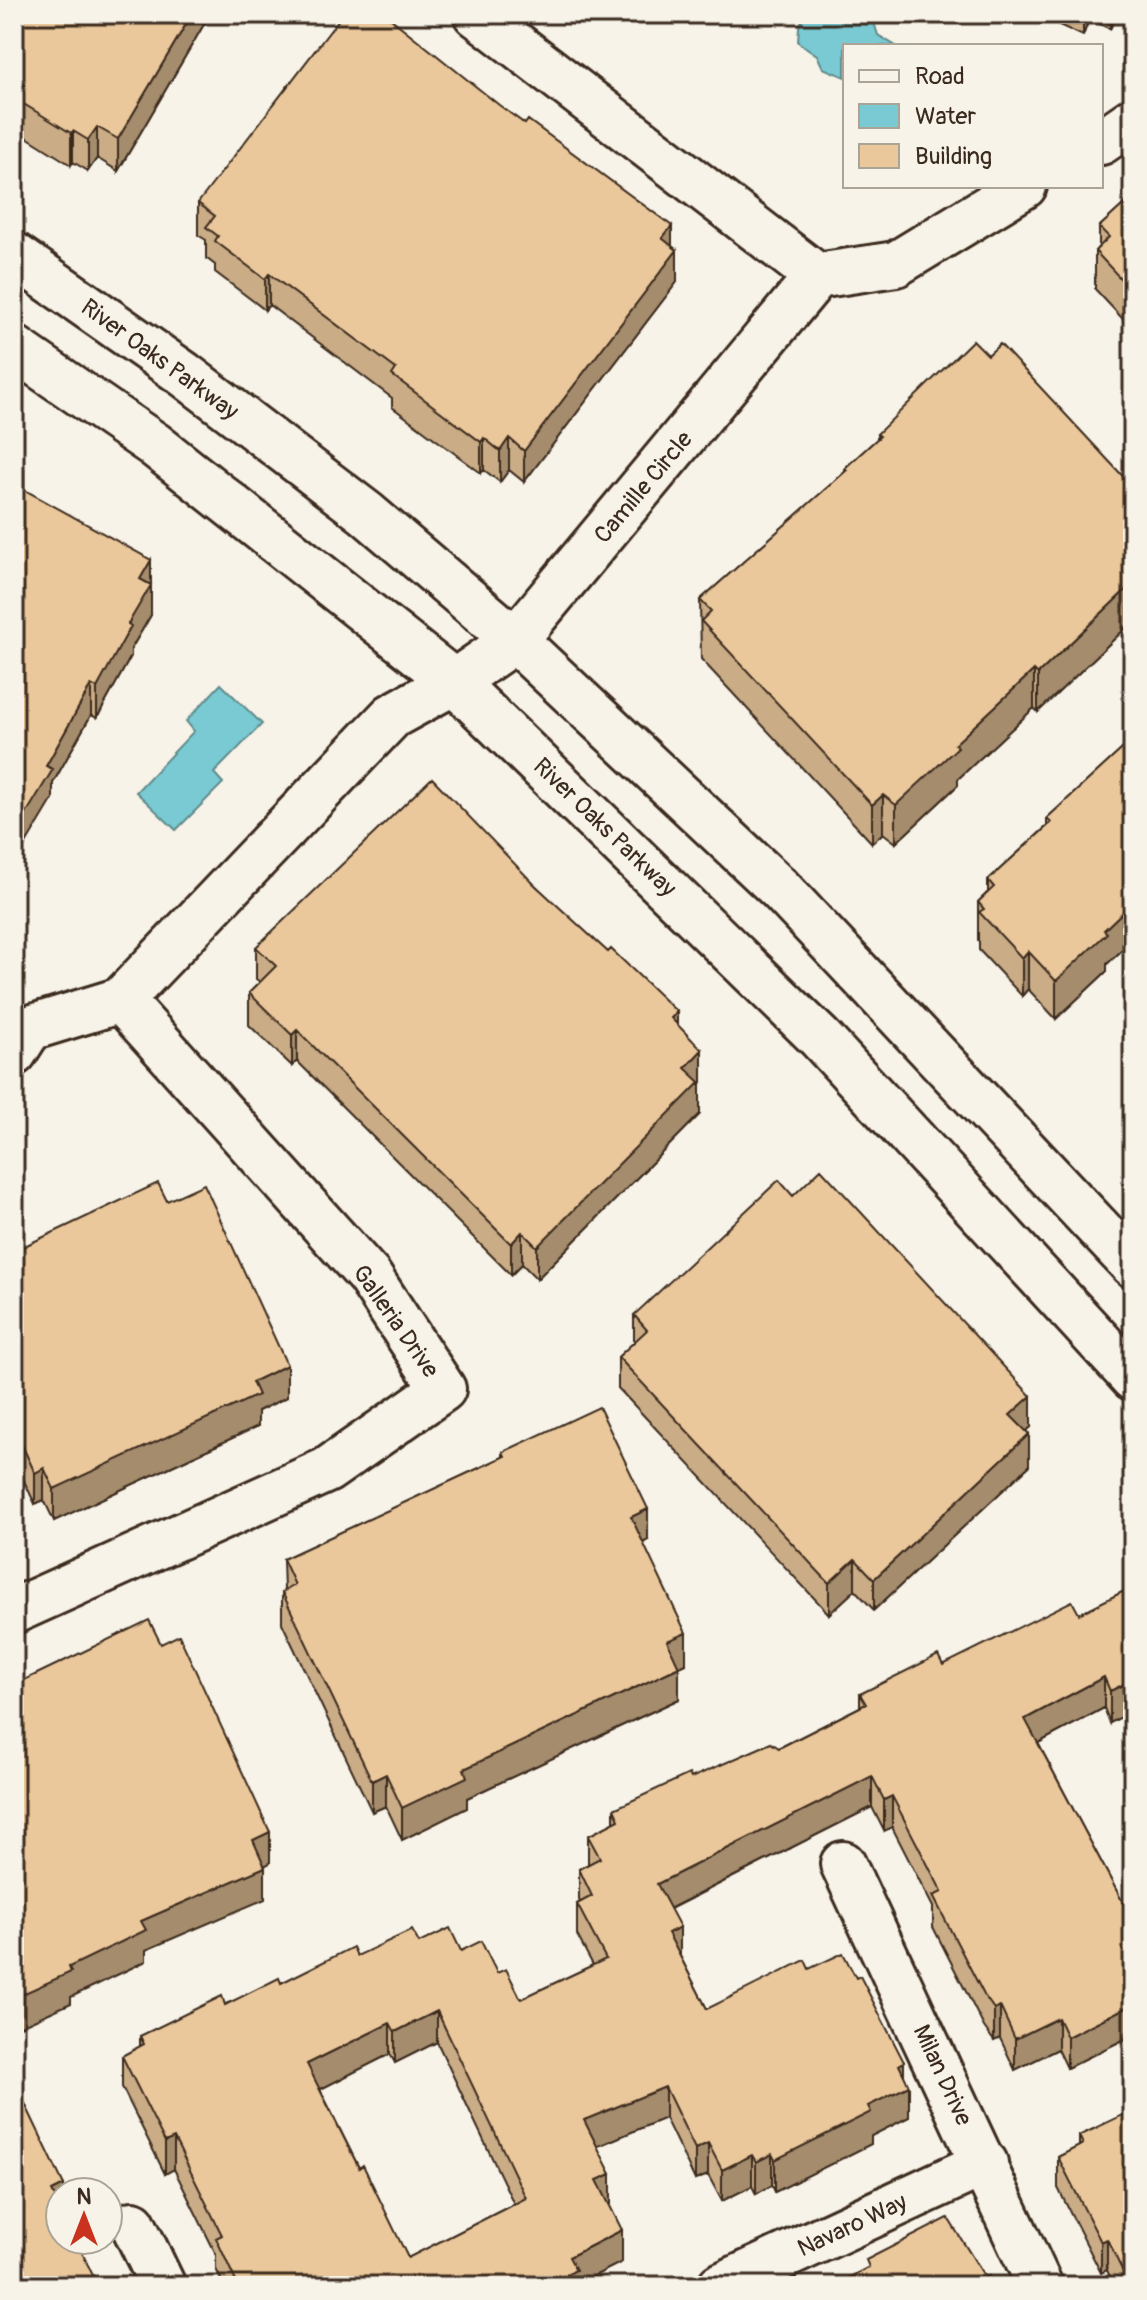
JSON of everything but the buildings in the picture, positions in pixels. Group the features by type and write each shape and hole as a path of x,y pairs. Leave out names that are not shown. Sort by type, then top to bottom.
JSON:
{"street":[{"path":"476,14 817,276 896,264 1021,188"},
{"path":"1103,141 1133,120"},
{"name":"River Oaks Parkway","path":"14,255 184,374 306,467 515,640 780,889 1133,1265"},
{"name":"Camille Circle","path":"454,682 515,640 817,276"},
{"name":"River Oaks Parkway","path":"14,348 155,445 454,682 820,1038 1133,1378"},
{"path":"14,1053 30,1028 121,1000 392,716 454,682"},
{"name":"Galleria Drive","path":"14,1611 327,1470 443,1389 369,1276 121,1000"},
{"name":"Milan Drive","path":"843,1864 1040,2286"},
{"name":"Navaro Way","path":"720,2286 985,2163"},
{"path":"133,2224 163,2286"}],"water":[{"path":"805,14 853,14 874,23 878,35 893,44 843,44 843,76 823,68 817,55 798,42 799,27"},
{"path":"221,684 262,724 214,773 223,783 176,830 136,792 194,731 186,721"}]}
